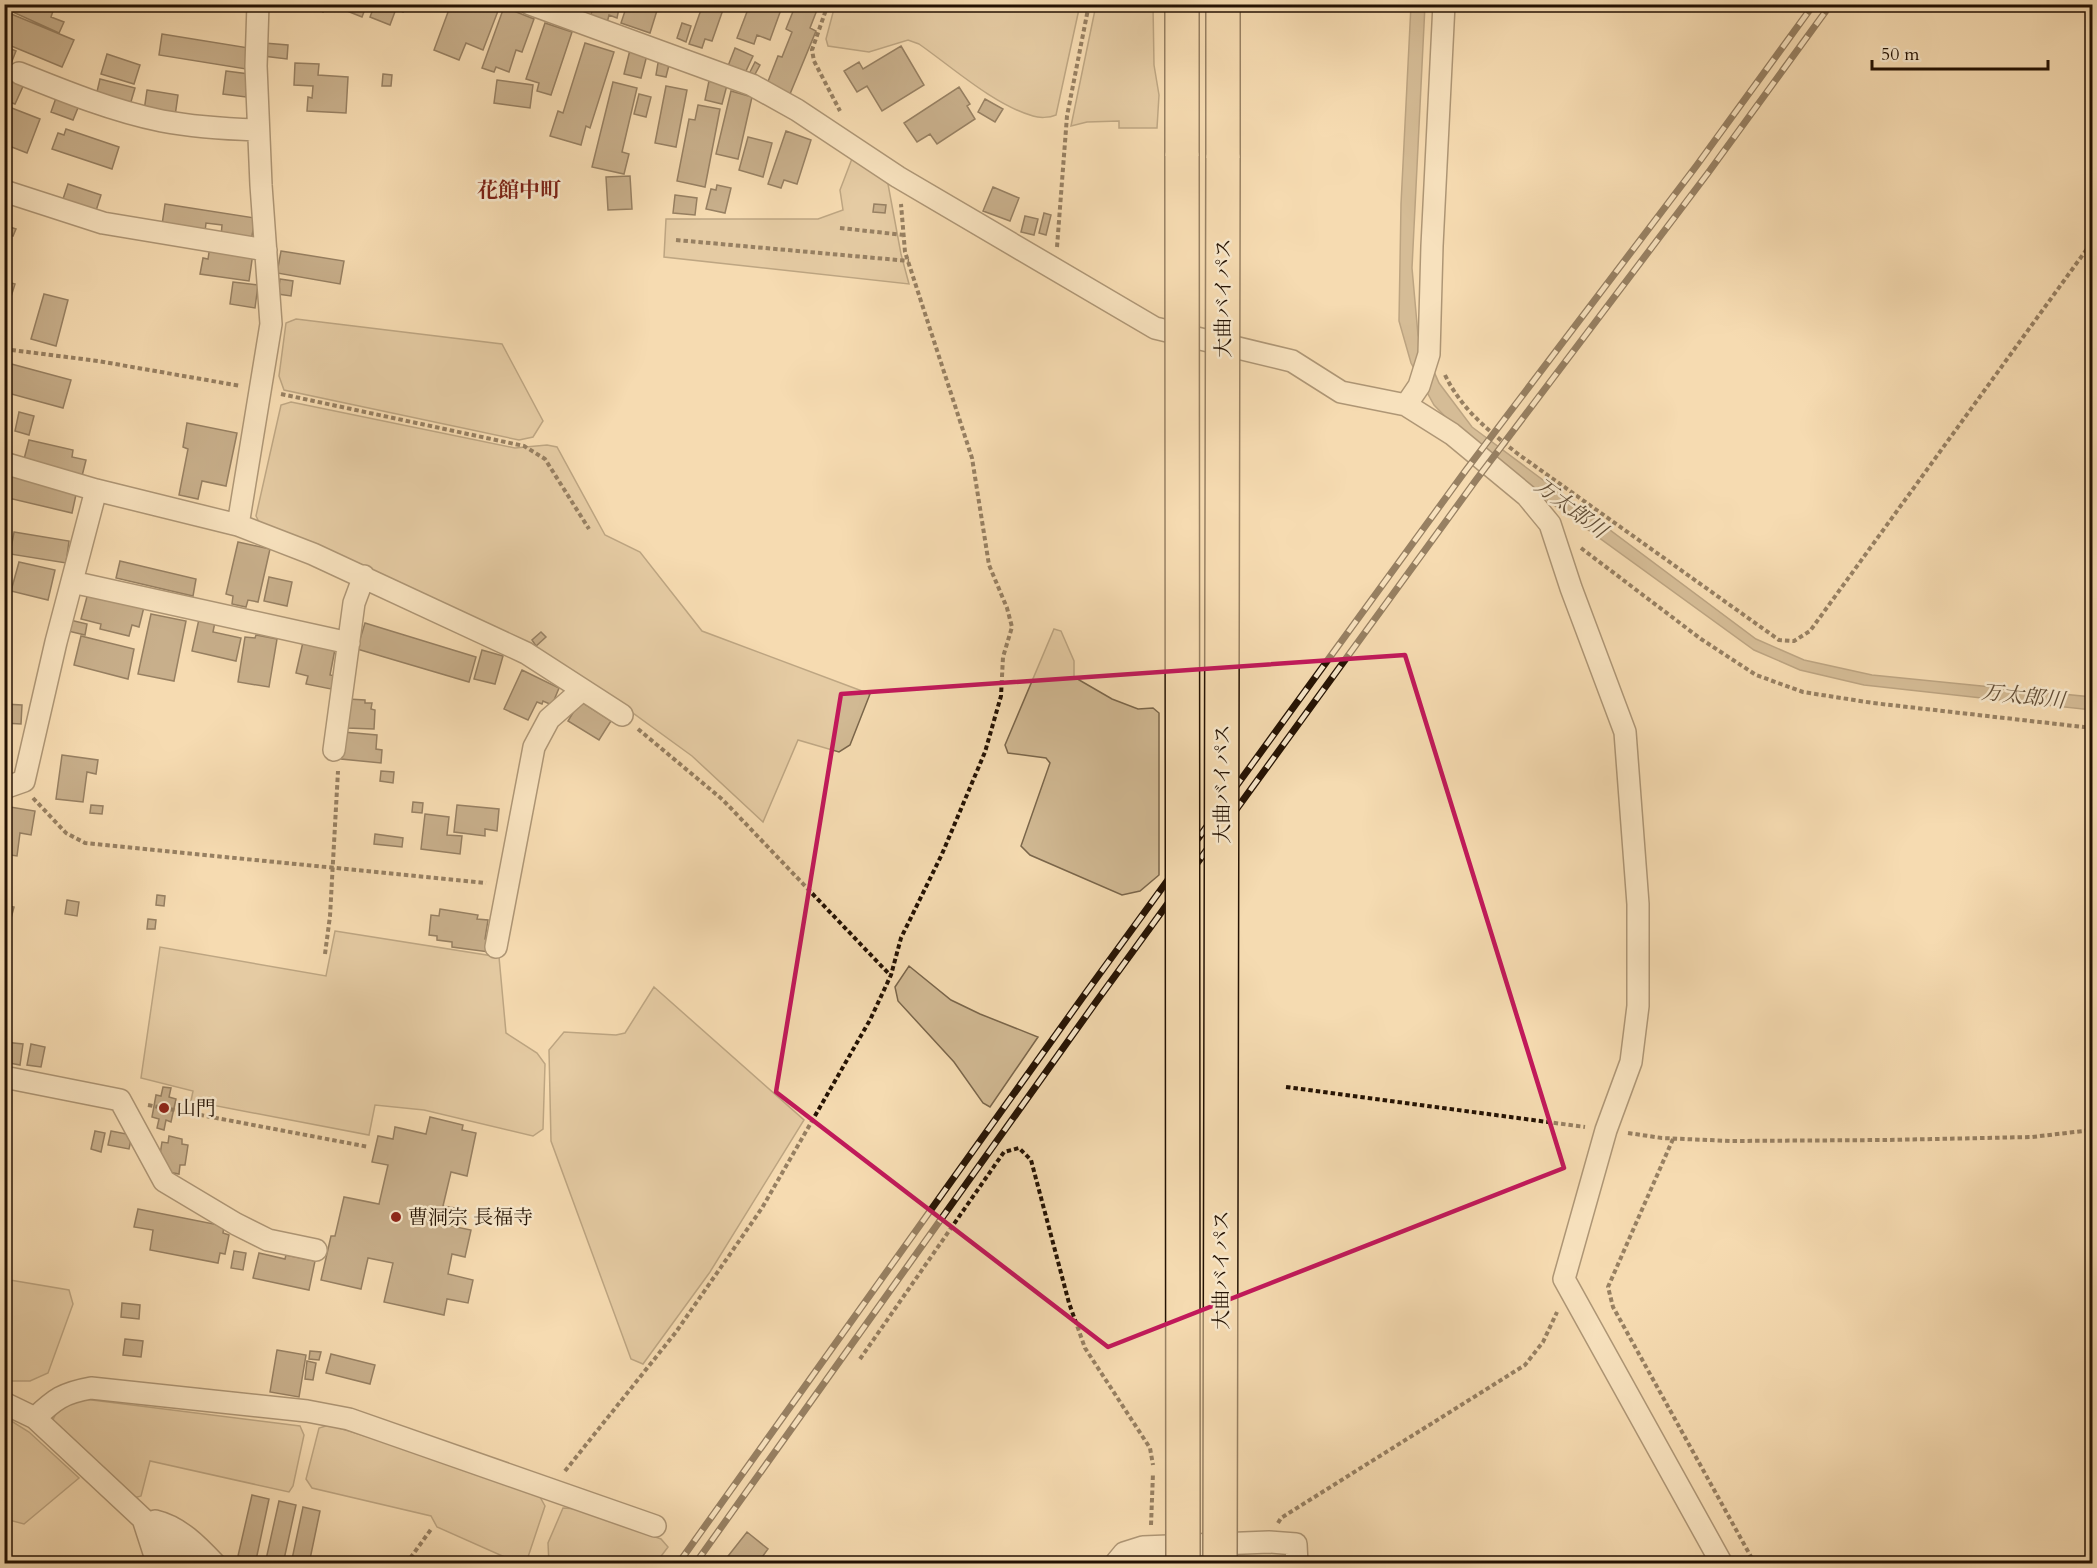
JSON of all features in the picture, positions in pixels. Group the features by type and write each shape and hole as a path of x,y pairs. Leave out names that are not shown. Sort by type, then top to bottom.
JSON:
{"highway":[{"name":"大曲バイパス","path":"1182,4 1183,1563"},
{"name":"大曲バイパス","path":"1220,1563 1223,4"}],"street":[{"path":"238,525 271,324 258,130 256,66 258,4"},
{"path":"530,4 752,85 797,110 898,177 1155,328 1292,362 1341,392 1406,405 1452,434 1527,496 1550,524 1571,588 1625,732 1638,904 1638,1006 1631,1062 1606,1130 1564,1279 1722,1563"},
{"path":"1406,405 1419,386 1430,348 1431,256 1444,4"},
{"path":"19,73 88,101 163,121 224,129 258,130"},
{"path":"4,191 103,223 266,250"},
{"path":"4,463 96,490 238,525 313,554 526,653 621,715"},
{"path":"12,786 24,781 96,490"},
{"path":"334,750 354,603 364,576"},
{"path":"72,582 349,643"},
{"path":"496,947 534,747 549,719 582,690"},
{"path":"4,1077 120,1100 164,1181 236,1224 268,1240 316,1250"},
{"path":"35,1418 51,1403 68,1392 91,1388 307,1411 349,1419 656,1526"},
{"path":"4,1403 35,1418 189,1563"},
{"path":"143,1518 156,1559 160,1563"},
{"path":"143,1518 164,1523 192,1540 215,1563"},
{"path":"1115,1563 1124,1553 1150,1546 1269,1542 1296,1544 1297,1563"}],"path":[{"path":"828,4 812,50 814,61 840,111"},
{"path":"1054,268 1059,234 1067,116 1089,4"},
{"path":"551,1490 676,1332 762,1208 870,1020 891,975 901,938 942,854 985,752 1001,696 1003,657 1012,627 1007,608 989,564 972,458 905,252 898,177"},
{"path":"840,228 904,235"},
{"path":"676,240 909,261"},
{"path":"1430,348 1454,394 1481,425 1518,454 1779,640 1794,641 1810,631 2092,242"},
{"path":"4,349 98,361 260,390 524,446 545,459 589,529"},
{"path":"1550,524 1701,639 1756,675 1803,692 1873,703 2092,728"},
{"path":"621,715 723,800 891,975"},
{"path":"325,954 330,916 338,768 334,750"},
{"path":"12,786 66,833 85,843 508,885"},
{"path":"1286,1087 1673,1138 1730,1141 2021,1137 2092,1130"},
{"path":"117,1099 369,1147"},
{"path":"1673,1138 1608,1287 1613,1307 1755,1563"},
{"path":"860,1359 1004,1152 1019,1148 1031,1160 1069,1302 1085,1348 1150,1448 1153,1462 1150,1546"},
{"path":"1269,1542 1281,1518 1525,1365 1543,1342 1557,1313 1564,1279"},
{"path":"406,1563 432,1528"}],"highlighted area":[{"path":"1405,655 1564,1168 1108,1347 776,1092 841,694"}],"shaded area":[{"path":"835,5 1077,5 1079,9 1056,115 1047,117 1033,116 1003,103 919,44 908,40 869,52 828,46 826,39"},
{"path":"1096,5 1153,5 1154,65 1159,95 1157,128 1119,128 1119,121 1087,122 1071,126"},
{"path":"853,156 874,168 888,184 909,284 664,257 666,219 818,219 843,210 840,190"},
{"path":"296,319 502,344 543,421 533,437 519,440 284,390 279,376 286,323"},
{"path":"291,402 515,448 547,445 557,447 605,535 640,552 702,631 870,694 850,745 839,752 798,740 763,822 692,756 630,711 260,524 256,516 281,405"},
{"path":"1054,629 1061,631 1074,661 1074,677 1112,699 1138,709 1153,708 1159,713 1159,875 1140,891 1122,895 1030,855 1021,846 1050,763 1046,758 1008,753 1005,745"},
{"path":"335,931 499,957 506,1033 537,1053 545,1064 543,1129 533,1136 424,1110 375,1105 369,1135 191,1101 193,1091 141,1078 160,947 326,976"},
{"path":"909,966 951,1000 1038,1037 990,1107 983,1103 954,1062 898,1001 895,987"},
{"path":"654,987 804,1120 710,1272 643,1364 631,1359 551,1141 549,1050 564,1032 616,1035 625,1033"},
{"path":"4,1279 69,1290 73,1304 48,1373 30,1381 5,1381"},
{"path":"84,1399 300,1426 304,1435 293,1486 289,1492 150,1461 141,1496 134,1498 52,1422 61,1408"},
{"path":"5,1417 29,1432 79,1478 24,1524 5,1519"},
{"path":"329,1425 401,1447 540,1497 545,1506 526,1563 518,1563 437,1527 431,1516 312,1488 306,1479 319,1428"},
{"path":"563,1508 577,1509 661,1539 668,1547 656,1563 549,1564 548,1543"}],"water":[{"name":"万太郎川","path":"1411,5 1425,5 1412,268 1418,335 1439,383 1472,427 1756,639 1804,660 1872,675 2092,697 2092,710 1864,685 1800,670 1754,650 1469,441 1434,405 1411,363 1399,321 1401,204"}],"building":[{"path":"4,4 25,6 26,4 45,4 54,8 51,17 64,22 59,33 4,8"},
{"path":"306,4 326,4 323,12"},
{"path":"349,4 367,4 362,17 347,11"},
{"path":"375,4 406,4 403,12 396,9 390,25 370,17"},
{"path":"451,4 482,4 498,11 483,50 466,43 459,60 434,50"},
{"path":"594,4 620,4 617,18 609,15 607,23 590,18"},
{"path":"625,4 659,4 650,33 621,23 627,5"},
{"path":"703,4 725,4 712,41 705,39 702,48 689,44"},
{"path":"750,4 783,4 770,40 757,35 754,44 737,38"},
{"path":"796,4 803,4 817,10 810,28 816,31 790,94 767,84 778,56 782,57 792,32 786,29"},
{"path":"504,7 534,19 522,52 516,50 509,72 496,67 494,72 482,68"},
{"path":"4,11 74,40 62,67 4,43"},
{"path":"545,23 572,32 551,95 537,91 539,83 526,79"},
{"path":"682,23 691,26 686,42 677,38"},
{"path":"162,34 249,48 246,69 159,55"},
{"path":"264,43 288,45 287,59 263,56"},
{"path":"585,43 614,52 590,128 586,126 581,145 550,136 558,111 563,113"},
{"path":"4,46 16,51 8,71 4,70"},
{"path":"901,46 924,85 882,111 867,86 857,92 844,71 859,62 863,69"},
{"path":"735,48 753,56 745,73 728,66"},
{"path":"630,50 647,55 641,78 624,74"},
{"path":"107,54 140,65 134,84 101,74"},
{"path":"755,62 760,65 754,76 749,74"},
{"path":"295,63 319,64 318,75 348,77 346,113 307,111 308,97 312,98 313,86 294,85"},
{"path":"658,63 669,65 666,77 656,75"},
{"path":"226,71 249,74 246,97 223,94"},
{"path":"4,74 25,82 15,104 4,100"},
{"path":"383,74 392,75 391,86 382,86"},
{"path":"100,79 135,88 130,105 96,96"},
{"path":"497,80 533,85 530,108 494,103"},
{"path":"709,81 727,85 722,104 705,100"},
{"path":"613,82 637,88 622,152 629,154 624,174 592,167"},
{"path":"666,86 687,90 676,147 655,143"},
{"path":"959,87 970,104 967,106 975,119 937,144 930,134 917,142 904,123"},
{"path":"147,90 178,95 175,116 144,111"},
{"path":"731,91 752,97 738,159 716,154"},
{"path":"639,94 651,97 646,117 634,114"},
{"path":"57,95 80,103 73,120 51,112"},
{"path":"985,99 1003,109 995,122 978,112"},
{"path":"4,105 40,119 27,153 4,144"},
{"path":"698,105 720,109 705,187 677,181 689,119 695,120"},
{"path":"66,129 119,147 112,169 52,149 58,133 64,135"},
{"path":"786,131 811,140 797,184 784,180 781,188 768,184"},
{"path":"748,137 772,143 763,177 739,170"},
{"path":"630,176 632,209 608,210 606,177"},
{"path":"68,184 101,195 95,214 62,202"},
{"path":"717,185 731,188 725,213 706,209 711,189 716,190"},
{"path":"993,187 1019,198 1010,221 983,211"},
{"path":"675,195 697,198 695,215 673,213"},
{"path":"165,204 255,218 251,242 221,237 222,225 206,223 205,232 162,225"},
{"path":"874,204 886,205 885,213 873,212"},
{"path":"1044,213 1051,215 1046,235 1039,233"},
{"path":"1025,216 1038,219 1034,235 1021,232"},
{"path":"4,225 16,229 13,236 4,233"},
{"path":"210,246 253,253 249,281 200,274 203,258 208,259"},
{"path":"281,251 344,261 340,284 277,273"},
{"path":"280,279 293,281 291,296 278,294"},
{"path":"4,281 15,284 8,306 4,305"},
{"path":"233,282 258,285 255,308 230,304"},
{"path":"44,294 68,300 56,346 31,339"},
{"path":"4,362 71,380 63,408 4,392"},
{"path":"19,412 34,416 29,435 15,431"},
{"path":"187,423 237,433 226,486 202,481 198,499 179,495 188,449 183,447"},
{"path":"29,440 73,450 72,457 86,460 82,476 23,463"},
{"path":"8,474 77,490 72,513 4,497"},
{"path":"14,532 69,541 66,563 10,554"},
{"path":"238,542 270,549 258,602 248,600 246,607 232,604 233,596 226,594"},
{"path":"120,561 196,579 193,596 116,578"},
{"path":"19,562 55,570 48,600 11,591"},
{"path":"269,577 292,582 287,606 264,601"},
{"path":"88,593 144,607 139,627 132,625 129,636 100,629 101,624 81,619"},
{"path":"151,614 186,621 174,681 138,674"},
{"path":"199,619 215,622 213,632 241,638 236,661 192,651"},
{"path":"70,620 87,624 85,635 68,631"},
{"path":"365,623 476,657 469,682 357,649"},
{"path":"541,632 546,637 536,646 532,640"},
{"path":"256,635 277,639 269,687 238,682 245,637 255,638"},
{"path":"81,636 134,649 128,679 74,665"},
{"path":"303,642 335,649 330,675 335,676 331,689 306,684 308,676 296,673"},
{"path":"482,650 503,656 495,684 474,679"},
{"path":"522,670 559,688 552,705 543,701 542,704 537,702 528,720 504,709"},
{"path":"348,699 365,700 365,703 372,703 371,709 375,710 374,729 347,728"},
{"path":"580,701 611,721 599,740 568,721"},
{"path":"4,704 22,705 21,724 4,723"},
{"path":"343,732 377,735 376,749 382,750 381,763 341,759"},
{"path":"62,755 98,760 96,774 87,772 83,802 56,799"},
{"path":"381,771 394,772 393,783 380,781"},
{"path":"413,802 423,803 422,813 412,812"},
{"path":"91,805 103,806 102,814 90,813"},
{"path":"457,805 499,809 497,831 485,829 485,836 454,832"},
{"path":"4,806 35,811 31,835 20,833 17,856 4,854"},
{"path":"425,814 449,817 447,835 462,836 460,854 421,849"},
{"path":"375,834 403,838 402,847 374,844"},
{"path":"157,895 165,896 164,906 156,905"},
{"path":"67,900 79,902 77,916 65,914"},
{"path":"4,905 14,907 9,926 4,925"},
{"path":"440,909 478,915 477,919 488,920 485,939 490,940 489,952 452,947 452,942 437,940 437,936 429,935 431,915 439,916"},
{"path":"148,919 156,920 155,929 147,929"},
{"path":"4,1042 23,1044 20,1065 4,1062"},
{"path":"31,1044 45,1047 41,1067 27,1065"},
{"name":"山門","path":"163,1087 171,1088 169,1097 176,1099 171,1122 166,1120 164,1130 157,1128 159,1119 152,1117 156,1095 161,1096"},
{"name":"曹洞宗 長福寺","path":"430,1117 463,1125 462,1130 476,1133 467,1176 451,1172 443,1206 456,1208 451,1226 471,1230 465,1257 452,1254 448,1274 473,1280 468,1303 447,1299 444,1315 384,1302 393,1263 368,1258 361,1289 321,1280 331,1236 335,1236 344,1197 379,1204 388,1165 372,1162 378,1136 393,1139 395,1127 426,1134"},
{"path":"95,1131 105,1133 101,1152 91,1149"},
{"path":"111,1131 132,1135 129,1149 108,1145"},
{"path":"169,1136 182,1139 182,1144 188,1145 185,1165 180,1165 179,1174 163,1171 159,1161 162,1142 168,1143"},
{"path":"138,1209 224,1226 223,1233 229,1235 225,1254 220,1253 218,1263 150,1250 153,1230 134,1227"},
{"path":"234,1251 246,1253 243,1270 231,1268"},
{"path":"259,1253 285,1259 286,1255 315,1261 309,1290 253,1278"},
{"path":"122,1303 140,1305 139,1319 121,1317"},
{"path":"125,1339 143,1341 141,1357 123,1355"},
{"path":"277,1350 306,1355 299,1397 270,1392"},
{"path":"310,1351 321,1352 319,1360 309,1359"},
{"path":"331,1354 375,1365 370,1384 326,1373"},
{"path":"307,1361 316,1363 313,1380 305,1379"},
{"path":"252,1495 269,1499 256,1560 238,1556"},
{"path":"279,1501 296,1505 283,1564 265,1564"},
{"path":"303,1507 320,1511 309,1564 291,1564"},
{"path":"747,1532 768,1549 757,1564 729,1564 725,1560"}],"railway":[{"path":"678,1564 1085,994 1466,470 1697,165 1814,4"},
{"path":"695,1564 1096,1002 1476,480 1708,173 1831,4"}],"place":[{"name":"山門","path":"164,1108"},
{"name":"曹洞宗 長福寺","path":"396,1217"}],"district":[{"name":"花館中町","path":"519,190"}]}
